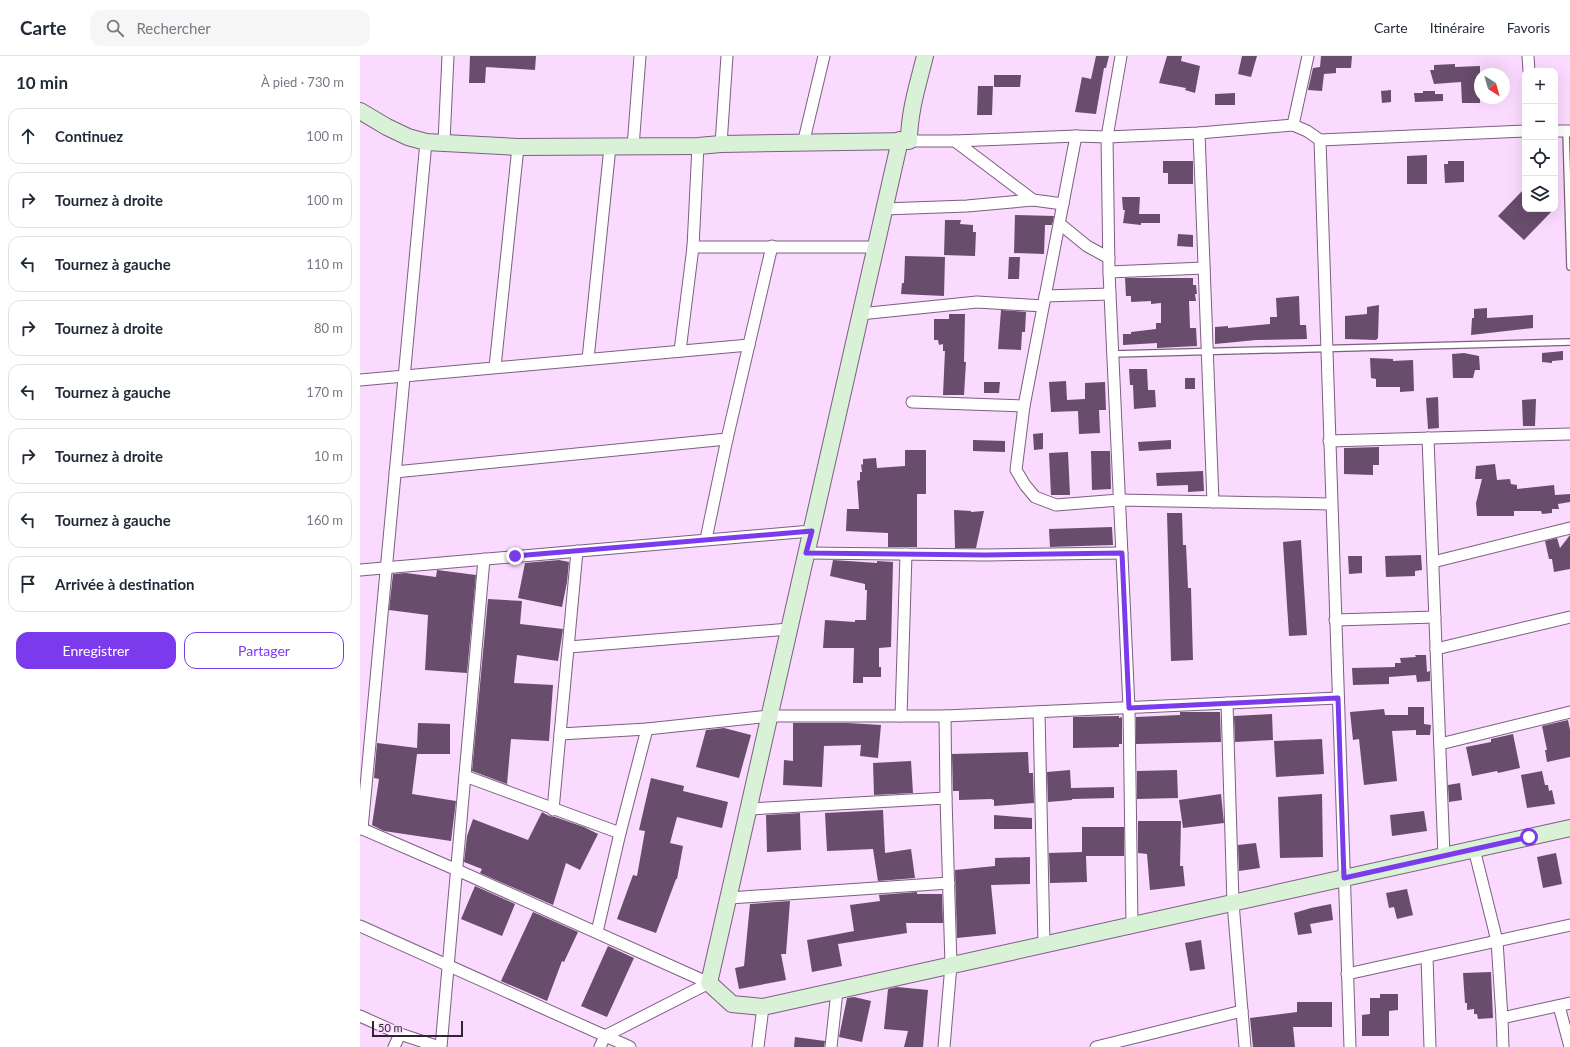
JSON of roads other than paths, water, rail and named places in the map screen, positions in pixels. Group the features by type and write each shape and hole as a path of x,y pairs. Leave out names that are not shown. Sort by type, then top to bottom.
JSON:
{"street":[{"path":"444,142 448,56"},
{"path":"633,147 640,56"},
{"path":"721,144 727,56"},
{"path":"803,144 824,56"},
{"path":"600,1047 605,1036 709,983 884,209 909,124 925,56"},
{"path":"1121,56 1107,137 1109,272 1129,708 1132,925"},
{"path":"1292,125 1308,56"},
{"path":"1528,56 1529,68"},
{"path":"360,111 386,128 408,137 426,142 518,147 698,146 721,144 955,141 1076,136 1107,137 1199,133 1292,125 1307,131 1320,140 1522,131"},
{"path":"1199,133 1213,502"},
{"path":"1076,136 1024,406 1016,470 1025,485 1035,497 1056,505 1119,500 1331,504"},
{"path":"1320,140 1350,1047"},
{"path":"955,141 1033,200"},
{"path":"426,142 361,829 457,870 709,983 732,1004 763,1007 1570,828"},
{"path":"680,351 693,247 698,146"},
{"path":"495,367 518,147"},
{"path":"588,359 610,147"},
{"path":"884,209 967,206 1033,200 1063,204"},
{"path":"1060,224 1087,246 1109,258"},
{"path":"706,539 727,439 772,246"},
{"path":"693,247 876,247"},
{"path":"1109,272 1204,268"},
{"path":"860,314 977,302 1044,301 1110,294"},
{"path":"360,380 749,345"},
{"path":"912,402 1024,406"},
{"path":"1329,441 1570,434"},
{"path":"1428,438 1444,856"},
{"path":"395,472 727,439"},
{"path":"1433,562 1570,528"},
{"path":"360,570 812,531"},
{"path":"553,810 578,551"},
{"path":"806,553 985,555 1122,553"},
{"path":"901,716 906,554"},
{"path":"360,1016 400,1034 440,1047 449,966 484,559"},
{"path":"1335,620 1435,617"},
{"path":"1436,649 1570,617"},
{"path":"568,646 789,629"},
{"path":"560,734 647,729 770,716 945,716 1338,698"},
{"path":"1227,703 1233,903 1245,1047"},
{"path":"1039,712 1044,944"},
{"path":"1440,744 1570,712"},
{"path":"944,1047 951,965 945,716"},
{"path":"597,932 620,833 647,729"},
{"path":"465,776 553,810 620,833"},
{"path":"749,809 946,798"},
{"path":"1474,849 1497,941 1503,1047"},
{"path":"729,898 949,883"},
{"path":"1347,974 1570,925"},
{"path":"360,926 630,1047"},
{"path":"1427,957 1430,1047"},
{"path":"831,1047 837,990"},
{"path":"1502,1018 1564,1004 1570,1047"},
{"path":"758,1047 763,1007"},
{"path":"1096,1047 1242,1011"},
{"path":"394,1047 400,1034"}],"lane":[{"path":"1564,131 1570,267"},
{"path":"1113,354 1570,342"}]}
